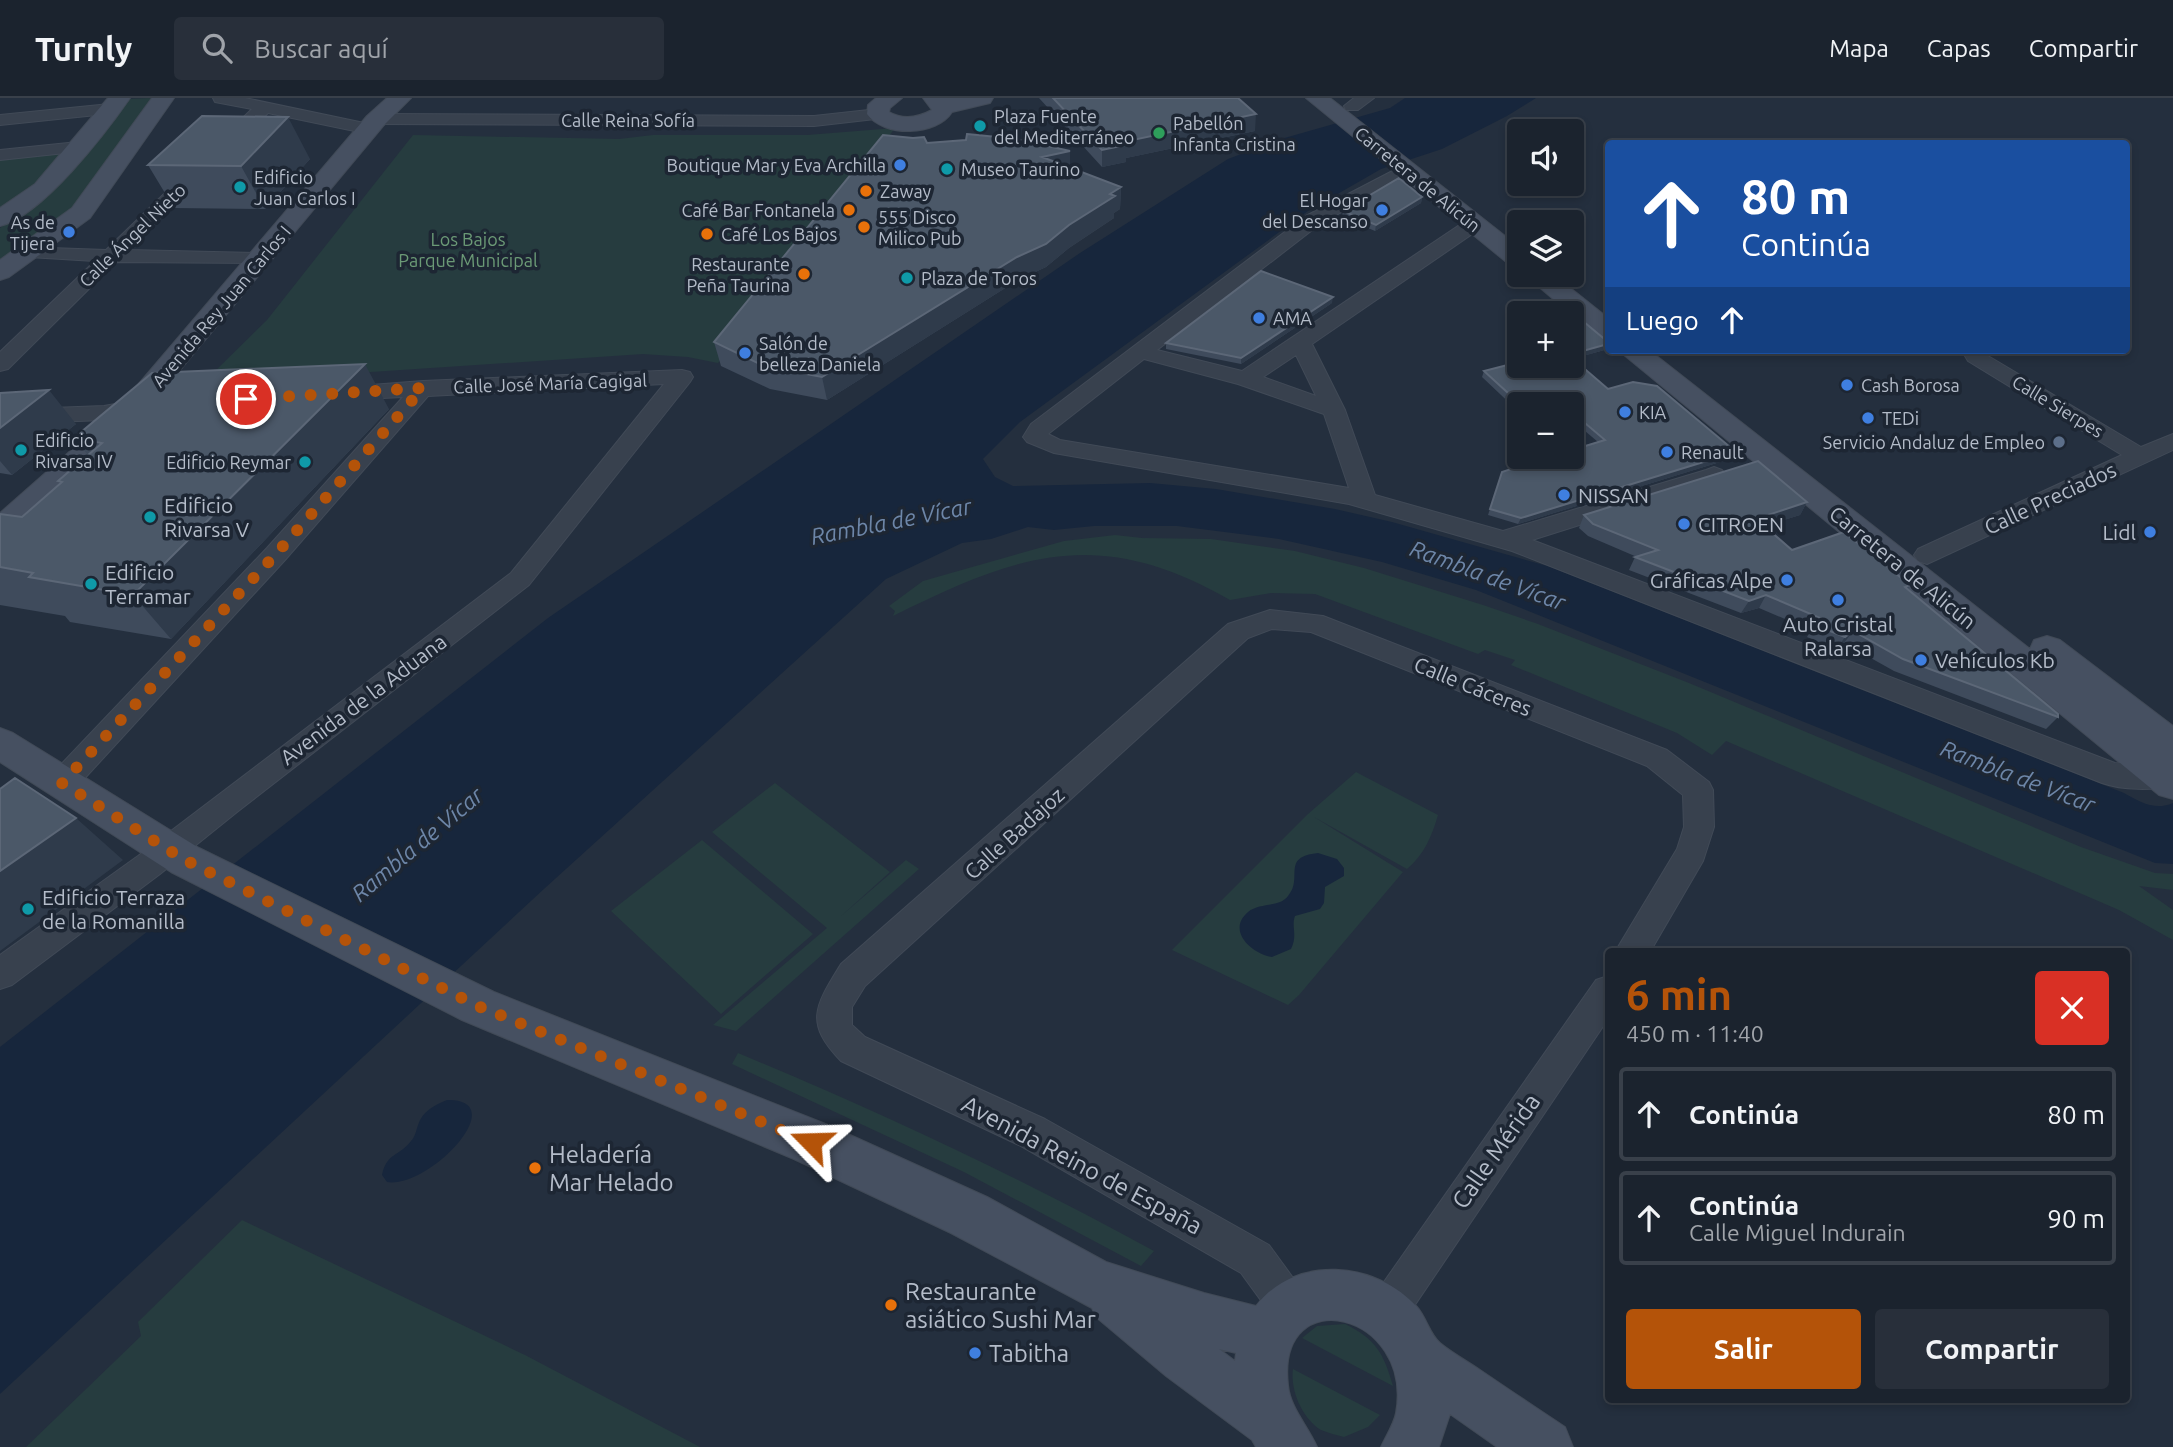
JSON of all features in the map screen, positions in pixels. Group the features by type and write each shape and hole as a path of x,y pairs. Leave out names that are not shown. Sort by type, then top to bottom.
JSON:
{"street":[{"path":"0,272 81,213 163,98"},
{"name":"Calle Reina Sofía","path":"225,98 373,124 631,119 814,121 885,106"},
{"name":"Calle Ángel Nieto","path":"0,364 110,256 270,108 297,98"},
{"name":"Avenida Rey Juan Carlos I","path":"0,531 103,439 149,405 261,258 373,124 400,98"},
{"path":"885,106 891,122 915,123 936,117 939,102 982,98"},
{"name":"Carretera de Alicún","path":"1317,98 1351,105 1474,223 1507,250"},
{"path":"0,120 115,104"},
{"path":"0,219 43,189 115,104"},
{"path":"631,119 645,105"},
{"path":"0,155 78,148"},
{"path":"1415,167 1313,220 1039,429 1035,437 1054,446 1365,500 1503,540 2113,775 2170,769"},
{"name":"Carretera de Alicún","path":"1415,167 1507,231"},
{"path":"1246,379 1474,223"},
{"path":"29,251 110,256 261,258"},
{"path":"1553,287 1605,329"},
{"path":"1581,287 1605,306"},
{"path":"1300,341 1334,410 1365,500"},
{"path":"1140,352 1246,379 1334,410"},
{"name":"Carretera de Alicún","path":"1637,354 2170,769"},
{"name":"Carretera de Alicún","path":"1667,354 1927,555 2170,769"},
{"name":"Calle Sierpes","path":"1976,356 2140,456"},
{"name":"Calle José María Cagigal","path":"315,395 682,377"},
{"name":"Avenida de la Aduana","path":"0,975 182,857 520,579 682,377"},
{"path":"62,783 276,554 423,388"},
{"path":"0,417 104,412 149,405"},
{"name":"Calle Preciados","path":"1927,555 2173,440"},
{"path":"1503,540 1768,458"},
{"name":"Calle Cáceres","path":"1238,631 1270,619 1314,623 1657,758 1698,790"},
{"name":"Calle Badajoz","path":"853,1049 835,1031 835,1005 853,975 1238,631"},
{"path":"0,743 182,857 478,1006 811,1142 969,1215 1096,1284 1204,1319 1279,1321"},
{"path":"1634,948 1692,852 1699,827 1698,790"},
{"name":"Calle Mérida","path":"1386,1313 1605,995"},
{"name":"Avenida Reino de España","path":"853,1049 1032,1132 1255,1259 1279,1321"},
{"path":"1096,1284 1280,1433"},
{"path":"1280,1433 1261,1389 1259,1363 1279,1321 1314,1296 1339,1293 1366,1301 1386,1313 1412,1343 1420,1361 1426,1399 1419,1432 1409,1447"},
{"path":"1420,1361 1545,1447"}],"green space":[{"path":"151,98 73,212 0,264 0,228 51,193 127,99"},
{"name":"Los Bajos Parque Municipal","path":"895,128 718,363 688,357 643,354 203,383 267,320 413,135 619,139 653,135 807,135"},
{"path":"66,152 33,192 0,214 0,159"},
{"path":"1115,535 1211,539 1295,551 1364,568 1538,624 1689,683 2081,847 2155,873 2173,874 2173,890 2139,886 2173,910 2173,940 2119,910 1726,741 1712,755 1677,733 1511,665 1515,660 1485,650 1478,654 1315,594 1271,593 1230,600 1183,577 1140,562 1099,555 1060,556 1021,563 981,576 893,616 895,611 889,606 923,581 1064,541"},
{"path":"1356,772 1438,815 1427,845 1407,869 1314,817 1403,872 1299,995 1288,1005 1172,950 1308,814"},
{"path":"775,783 890,872 840,917 906,860 919,869 736,1031 713,1025 827,928 712,832"},
{"path":"702,840 813,934 721,1014 611,911"},
{"path":"738,1053 949,1146 1154,1251 1141,1266 964,1172 732,1064"},
{"path":"242,1220 525,1355 700,1447 26,1447 141,1336 138,1322"},
{"path":"1345,1324 1364,1336 1377,1349 1393,1386 1302,1338 1317,1326"},
{"path":"1293,1369 1380,1415 1368,1427 1344,1437 1321,1430 1308,1418 1299,1403 1293,1386"}],"water":[{"name":"Rambla de Vícar","path":"1405,98 1536,98 1442,149 1381,169 1308,211 1020,422 983,459 995,477 1013,486 1150,483 1216,489 1335,509 1392,522 1547,566 2142,802 2154,806 2173,803 2173,864 2155,863 1476,590 1382,562 1279,539 1177,526 1094,526 1054,530 1028,527 991,539 962,543 886,579 545,888 0,1394 0,1047 548,618 1080,253 1228,159 1281,139 1390,108"},
{"path":"1318,853 1337,859 1344,868 1344,876 1325,887 1324,903 1320,909 1295,916 1291,949 1272,957 1257,951 1244,941 1240,927 1242,919 1253,909 1284,900 1292,889 1296,864 1306,855"},
{"path":"447,1100 465,1104 472,1113 469,1127 458,1143 424,1172 404,1180 387,1182 382,1175 387,1162 407,1146 426,1113"}],"building":[{"name":"Pabellón Infanta Cristina","path":"1053,98 1238,98 1256,114 1123,142 1126,145 1102,150"},
{"path":"202,116 288,117 241,166 148,165"},
{"name":"Plaza de Toros","path":"967,134 1017,139 1070,151 1042,157 1121,187 1110,194 1115,196 1069,225 1046,244 1017,257 822,377 764,366 714,342 883,135 924,137 927,143 966,140"},
{"name":"El Hogar del Descanso","path":"1399,178 1422,197 1376,225 1343,211"},
{"name":"AMA","path":"1261,271 1333,297 1241,358 1166,343"},
{"path":"1584,322 1605,340 1605,345 1584,351"},
{"path":"365,364 133,595 29,577 33,573 0,567 0,514 22,517 62,482 58,481 102,443 74,438 152,373"},
{"path":"1507,365 1507,378 1584,378 1584,368 1608,389 1633,382 1657,386 1736,452 1521,518 1490,509 1502,472 1511,469 1584,469 1584,446 1605,440 1584,422 1584,392 1507,392 1484,371"},
{"path":"49,390 0,428 0,393"},
{"path":"1758,461 1807,502 1756,519 1792,550 1844,532 1910,585 1905,587 2058,714 2058,717 1903,659 1853,631 1845,637 1815,625 1825,620 1766,595 1749,601 1635,557 1658,550 1593,524 1584,515"},
{"path":"15,778 76,818 0,871 0,789"}],"place":[{"name":"Plaza Fuente del Mediterráneo","path":"980,126"},
{"name":"Pabellón Infanta Cristina","path":"1159,133"},
{"name":"Boutique Mar y Eva Archilla","path":"900,165"},
{"name":"Museo Taurino","path":"947,169"},
{"name":"Edificio Juan Carlos I","path":"240,187"},
{"name":"Zaway","path":"866,191"},
{"name":"Café Bar Fontanela","path":"849,210"},
{"name":"El Hogar del Descanso","path":"1382,210"},
{"name":"555 Disco Milico Pub","path":"864,227"},
{"name":"As de Tijera","path":"69,232"},
{"name":"Café Los Bajos","path":"707,234"},
{"name":"Restaurante Peña Taurina","path":"804,274"},
{"name":"Plaza de Toros","path":"907,278"},
{"name":"AMA","path":"1259,318"},
{"name":"Salón de belleza Daniela","path":"745,353"},
{"name":"Cash Borosa","path":"1847,385"},
{"name":"KIA","path":"1625,412"},
{"name":"TEDi","path":"1868,418"},
{"name":"Servicio Andaluz de Empleo","path":"2059,442"},
{"name":"Edificio Rivarsa IV","path":"21,450"},
{"name":"Renault","path":"1667,452"},
{"name":"Edificio Reymar","path":"305,462"},
{"name":"NISSAN","path":"1564,495"},
{"name":"Edificio Rivarsa V","path":"150,517"},
{"name":"CITROEN","path":"1684,524"},
{"name":"Lidl","path":"2150,532"},
{"name":"Gráficas Alpe","path":"1787,580"},
{"name":"Edificio Terramar","path":"91,584"},
{"name":"Auto Cristal Ralarsa","path":"1838,600"},
{"name":"Vehículos Kb","path":"1921,660"},
{"name":"Edificio Terraza de la Romanilla","path":"28,909"},
{"name":"Heladería Mar Helado","path":"535,1168"},
{"name":"Restaurante asiático Sushi Mar","path":"891,1305"},
{"name":"Tabitha","path":"975,1353"}],"route":[{"path":"246,399 423,388 276,554 62,783 185,860 478,1006 811,1142"}]}
